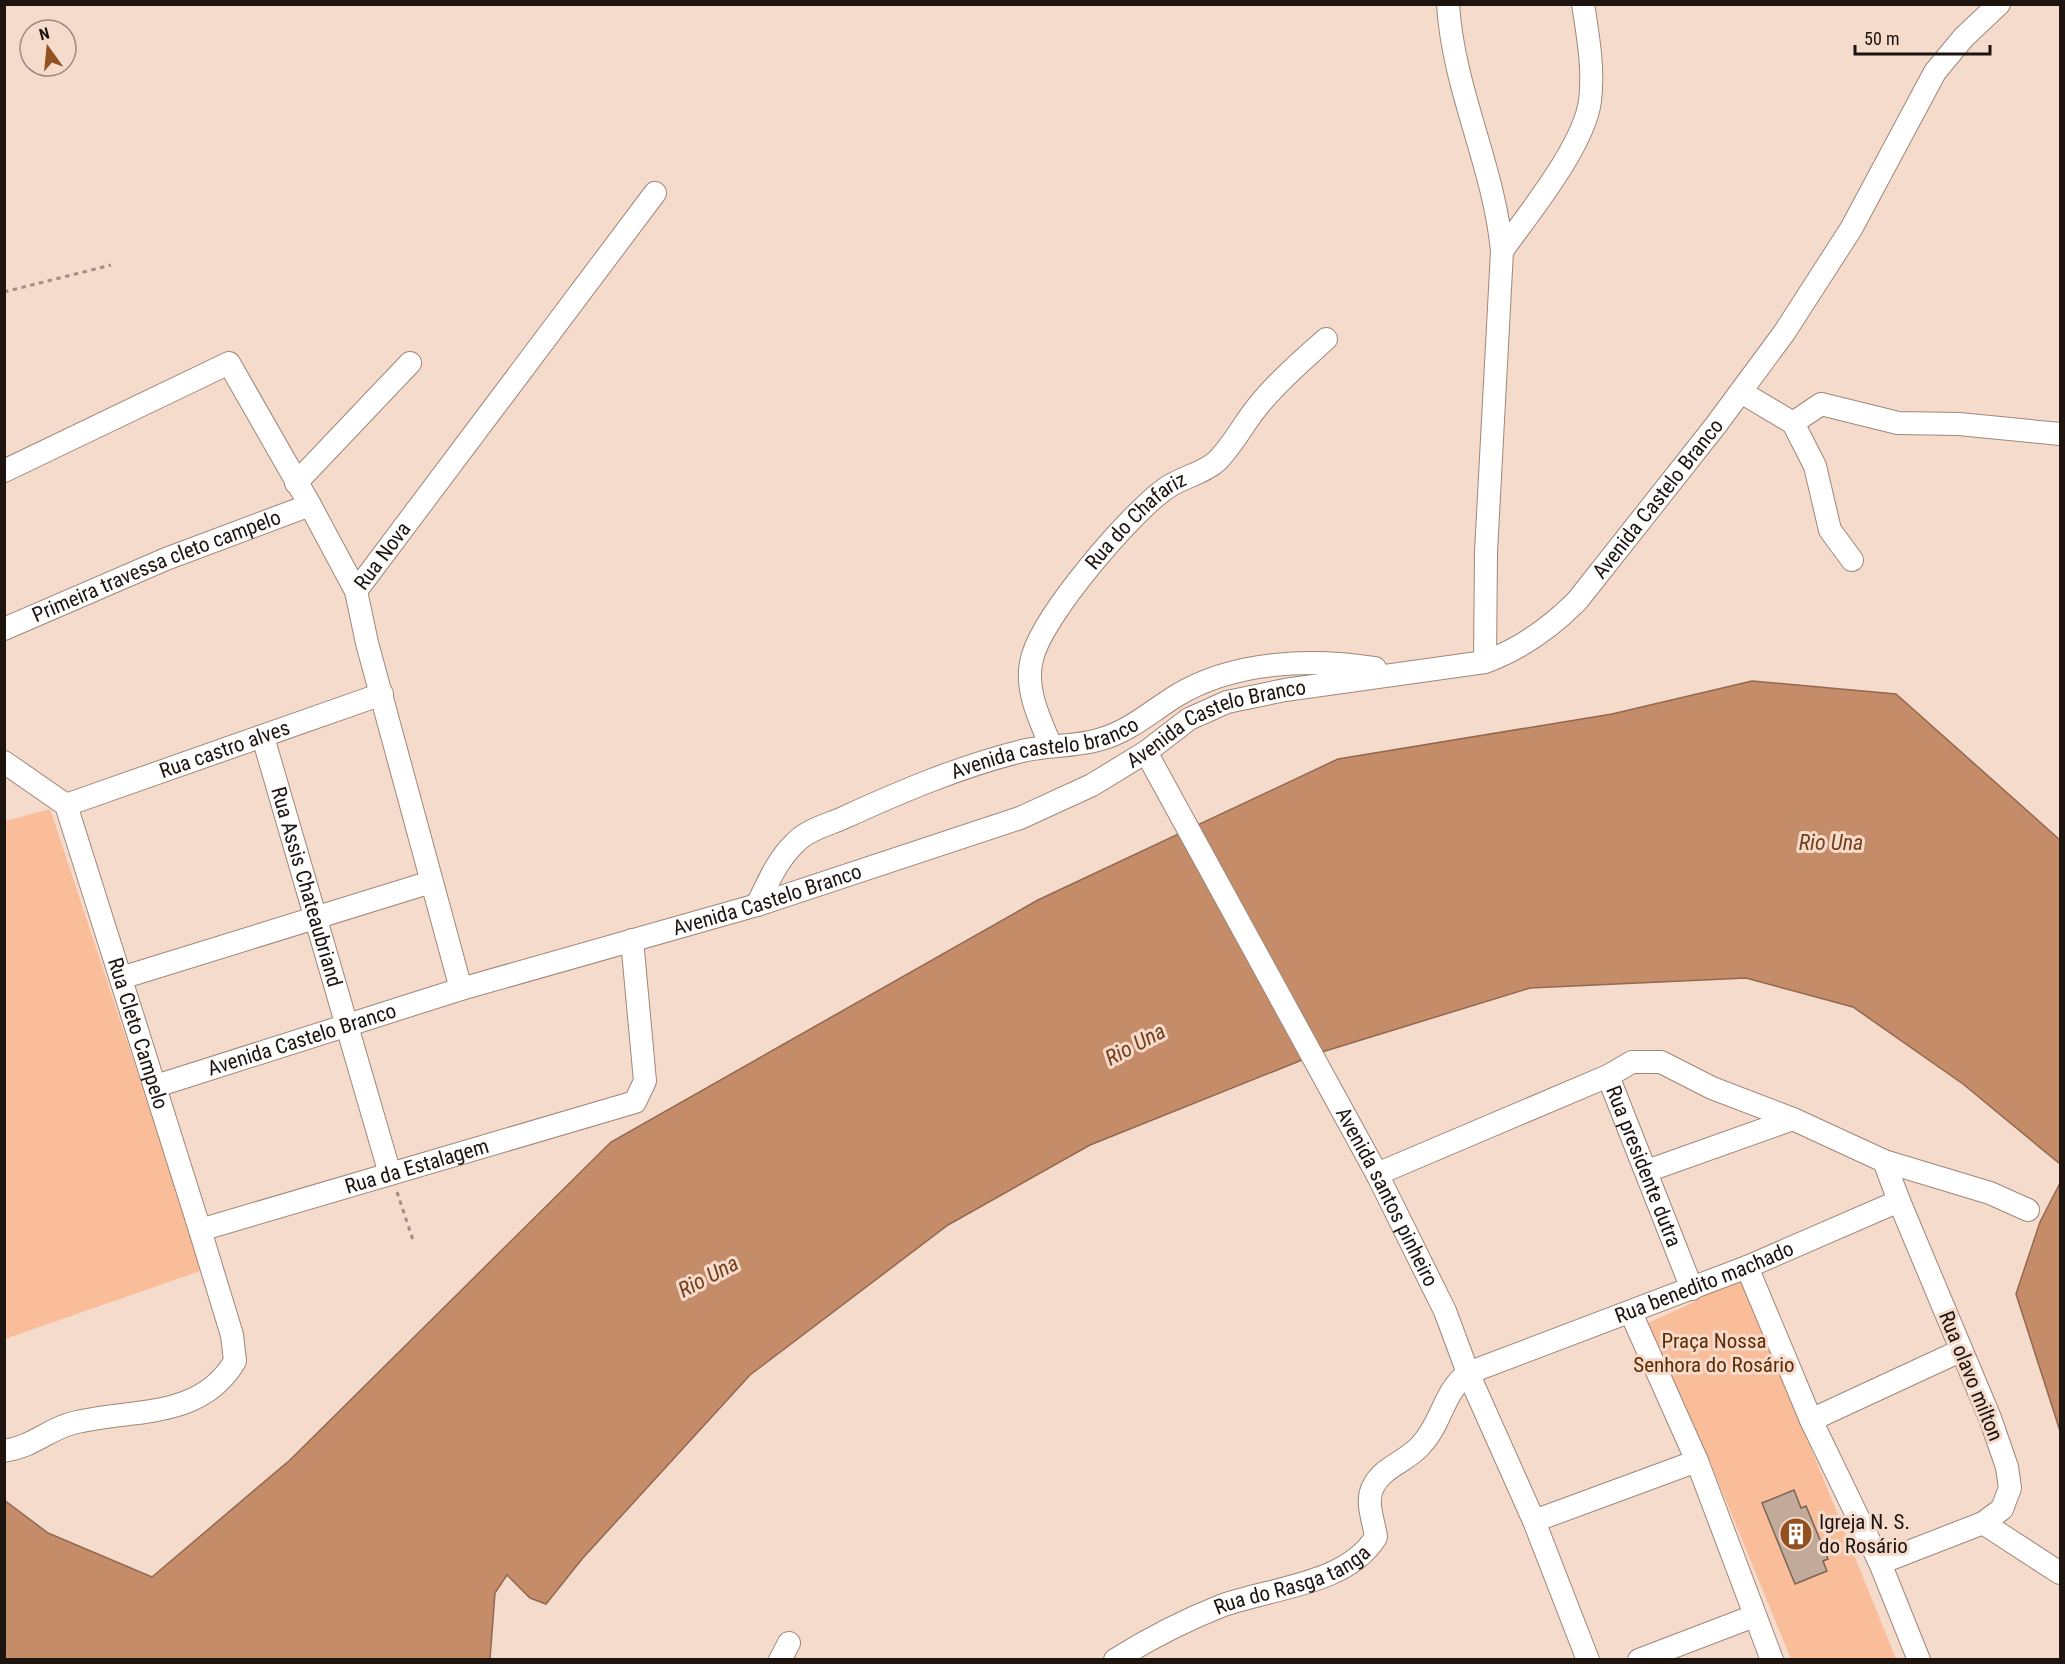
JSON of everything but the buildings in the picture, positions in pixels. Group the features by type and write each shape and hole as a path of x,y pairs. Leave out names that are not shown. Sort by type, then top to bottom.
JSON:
{"street":[{"path":"1448,4 1454,59 1492,186 1498,212 1502,251 1486,552 1485,662"},
{"path":"1502,251 1567,156 1588,110 1590,70 1583,4"},
{"name":"Avenida Castelo Branco","path":"156,1086 461,989 757,905 1020,818 1092,785 1146,752 1189,720 1227,702 1285,690 1485,662 1509,653 1528,642 1556,621 1605,569 1741,392 1784,333 1851,229 1935,72 1964,37 1999,4"},
{"name":"Rua Nova","path":"461,989 356,591 655,193"},
{"name":"Rua do Chafariz","path":"1051,746 1031,691 1030,674 1033,655 1047,625 1065,599 1150,502 1167,487 1216,461 1260,403 1326,339"},
{"path":"4,471 229,363 356,591"},
{"path":"296,483 410,363"},
{"path":"1741,392 1793,423 1815,466 1830,530 1852,560"},
{"path":"1793,423 1821,404 1898,423 1959,424 2061,434"},
{"name":"Primeira travessa cleto campelo","path":"4,629 166,559 310,505"},
{"name":"Avenida castelo branco","path":"757,905 774,869 801,838 870,804 1023,751 1099,740 1126,730 1175,696 1207,679 1238,670 1320,665 1370,668 1403,674"},
{"name":"Rua castro alves","path":"66,805 99,791 263,737 382,694"},
{"name":"Rua Assis Chateaubriand","path":"263,737 390,1174"},
{"name":"Avenida santos pinheiro","path":"1146,752 1161,774 1377,1174 1445,1311 1468,1373 1534,1521 1588,1659"},
{"path":"4,762 66,805"},
{"name":"Rua Cleto Campelo","path":"4,1451 24,1448 70,1424 159,1412 182,1405 201,1395 228,1374 235,1361 232,1335 156,1086 66,805"},
{"path":"120,978 431,882"},
{"name":"Rua da Estalagem","path":"200,1230 635,1102 645,1081 632,940"},
{"path":"1608,1076 1632,1062 1661,1062 1712,1088 1793,1119 1884,1161 1990,1193 2028,1210"},
{"name":"Rua presidente dutra","path":"1377,1174 1608,1076 1692,1289"},
{"path":"1647,1171 1793,1119"},
{"path":"1884,1161 1899,1201"},
{"name":"Rua benedito machado","path":"1468,1373 1692,1289 1899,1201"},
{"name":"Rua olavo milton","path":"1880,1563 1983,1523 2002,1509 2007,1501 2010,1481 1990,1418 1899,1201"},
{"path":"1747,1267 1811,1420 1880,1563 1919,1659"},
{"path":"1631,1312 1697,1461 1772,1659"},
{"path":"1811,1420 1960,1351"},
{"name":"Rua do Rasga tanga","path":"1115,1659 1167,1628 1224,1605 1308,1581 1362,1556 1376,1537 1369,1500 1372,1487 1383,1474 1411,1456 1422,1445 1452,1389 1468,1373"},
{"path":"1534,1521 1697,1461"},
{"path":"1983,1523 2061,1573"},
{"path":"1639,1659 1754,1616"}],"path":[{"path":"4,292 111,265"},
{"path":"390,1174 413,1240"}],"green space":[{"path":"50,809 203,1270 5,1339 5,821"},
{"name":"Praça Nossa Senhora do Rosário","path":"1740,1272 1896,1659 1791,1659 1708,1457 1639,1327 1692,1303"}],"water":[{"name":"Rio Una","path":"1752,681 1896,694 2060,840 2060,1164 1963,1084 1853,1007 1746,978 1530,988 1322,1052 1090,1145 948,1225 750,1375 582,1559 546,1604 530,1598 507,1575 495,1593 490,1659 5,1659 4,1500 48,1533 152,1577 290,1460 611,1142 1038,900 1338,759 1612,714"},
{"path":"2060,1183 2060,1431 2016,1294 2040,1222"}],"place":[{"name":"Igreja N. S. do Rosário","path":"1796,1534"}]}
